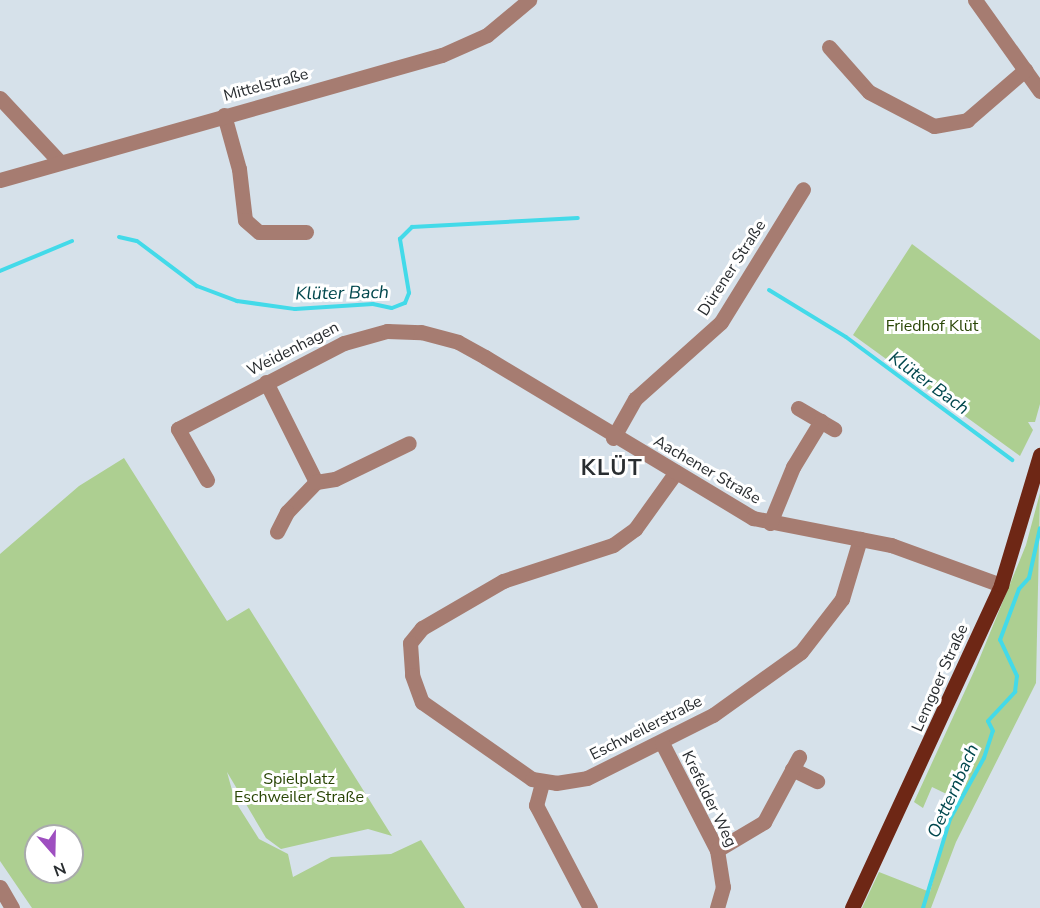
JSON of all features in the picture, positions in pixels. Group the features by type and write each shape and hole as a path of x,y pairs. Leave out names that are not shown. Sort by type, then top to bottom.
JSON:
{"main road":[{"name":"Lemgoer Straße","path":"852,908 1001,585 1040,455"}],"street":[{"name":"Mittelstraße","path":"0,180 58,160 442,55 486,35 529,0"},
{"path":"975,0 1040,91"},
{"path":"829,47 869,92 934,126 967,120 1025,70"},
{"path":"0,98 58,160"},
{"path":"224,116 239,169 245,220 259,232 306,232"},
{"name":"Dürener Straße","path":"613,438 635,399 721,322 803,189"},
{"name":"Weidenhagen","path":"207,480 178,429 344,343 387,331 446,338 485,357"},
{"name":"Aachener Straße","path":"485,357 613,438 770,523 860,539 917,553 1001,585"},
{"path":"266,382 316,482"},
{"path":"770,523 793,466 827,425 798,408"},
{"path":"277,532 287,512 316,482 335,479 409,443"},
{"path":"590,908 536,805 542,783 437,716 418,693 411,666 410,643 437,616 503,581 613,545 635,529 676,472"},
{"name":"Eschweilerstraße","path":"542,783 587,778 662,742 775,675 818,635 842,599 860,539"},
{"name":"Krefelder Weg","path":"662,742 717,850 723,878 717,908"},
{"path":"717,850 764,822 796,763 817,781"},
{"path":"0,887 12,908"}],"green space":[{"name":"Friedhof Klüt","path":"912,244 1040,340 1040,404 1035,422 1028,422 1033,430 1020,456 853,335"},
{"name":"Spielplatz Eschweiler Straße","path":"124,458 227,621 249,608 392,836 368,829 281,849 266,838 227,772 235,801 259,839 288,854 293,877 331,857 391,854 421,840 465,908 32,908 0,861 0,554 79,486"},
{"path":"1040,493 1036,683 956,842 931,908 862,908 879,872 930,892 955,798 932,787 923,808 914,802 976,667 1026,545"}],"waterway":[{"name":"Klüter Bach","path":"119,237 137,241 197,286 237,301 295,309 373,304 392,308 405,303 409,293 400,239 412,227 578,218"},
{"name":"Klüter Bach","path":"0,271 72,241"},
{"name":"Klüter Bach","path":"769,290 846,337 1012,460"},
{"name":"Oetternbach","path":"923,908 950,819 984,758 993,731 988,721 1015,692 1017,676 1000,640 1019,589 1029,578 1040,528"}],"district":[{"name":"KLÜT","path":"612,469"}]}
